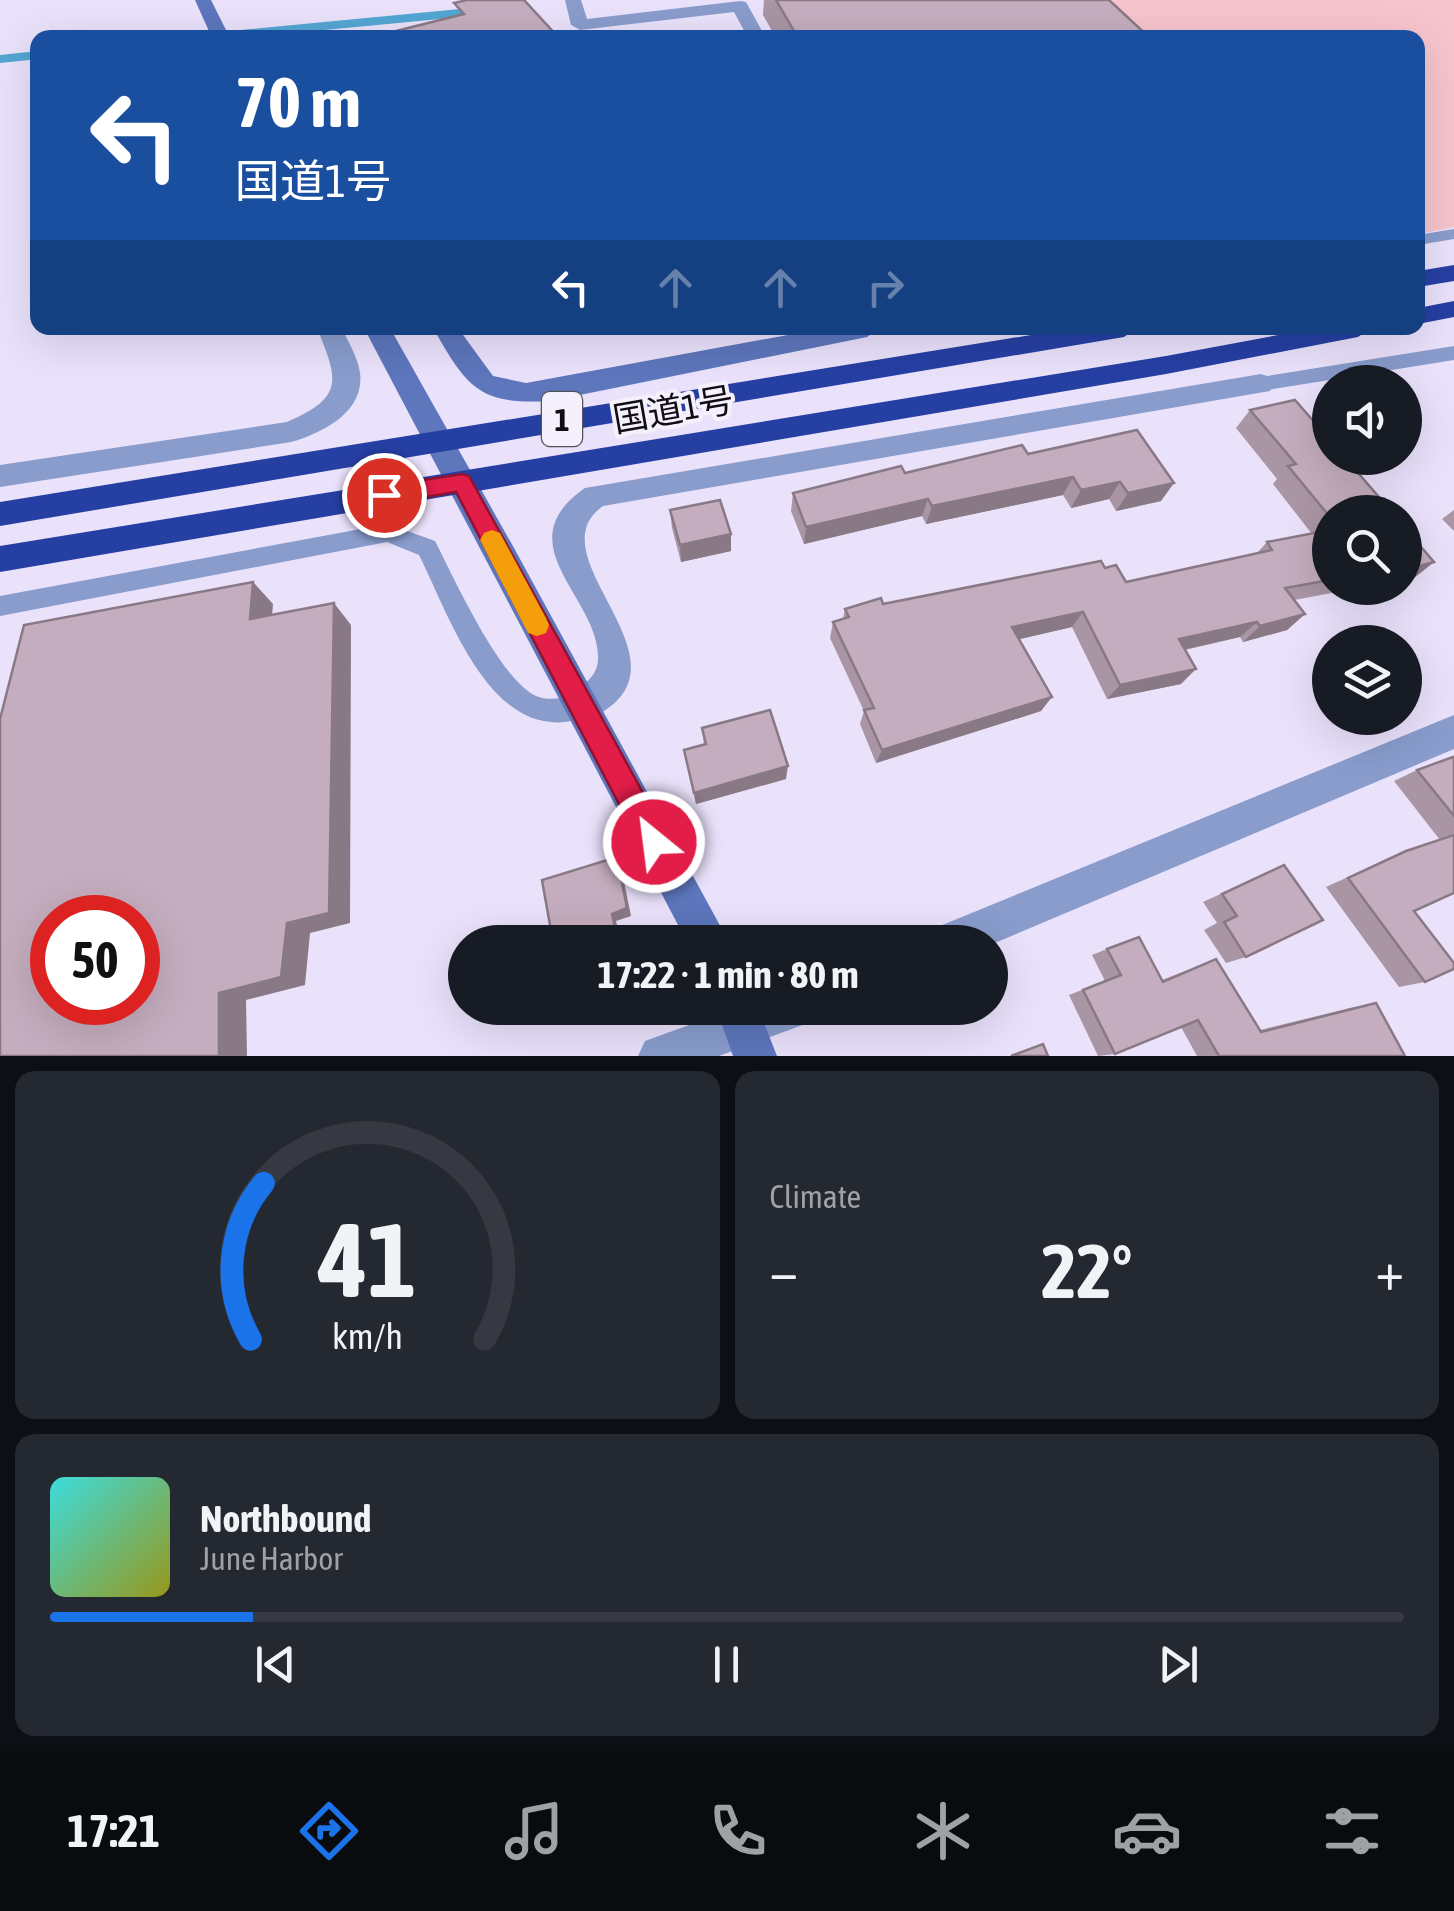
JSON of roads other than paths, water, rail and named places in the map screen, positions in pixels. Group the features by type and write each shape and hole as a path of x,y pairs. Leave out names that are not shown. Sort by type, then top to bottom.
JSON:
{"highway":[{"path":"1425,278 1454,273"},
{"path":"1425,315 1454,309"},
{"name":"国道1号","path":"0,514 1081,335"},
{"name":"国道1号","path":"0,560 1321,335"}],"main road":[{"path":"203,0 218,30"},
{"path":"381,335 441,439 580,707 701,925"},
{"path":"450,335 479,383 498,392 518,394 833,335"}],"street":[{"path":"573,0 580,24 740,6 754,30"},
{"path":"0,476 291,432 320,420 339,404 347,388 347,370 333,335"},
{"path":"580,707 602,691 614,671 614,650 569,554 570,528 576,511 595,496 1261,384"},
{"path":"990,925 1454,732"},
{"path":"660,1056 746,1030"}],"lane":[{"path":"1425,239 1454,234"},
{"path":"1261,384 1454,353"},
{"path":"0,606 388,533 427,548 469,629 511,694 530,709 553,712 580,707"}],"waterway":[{"path":"282,30 471,12"},
{"path":"0,59 30,56"}]}
